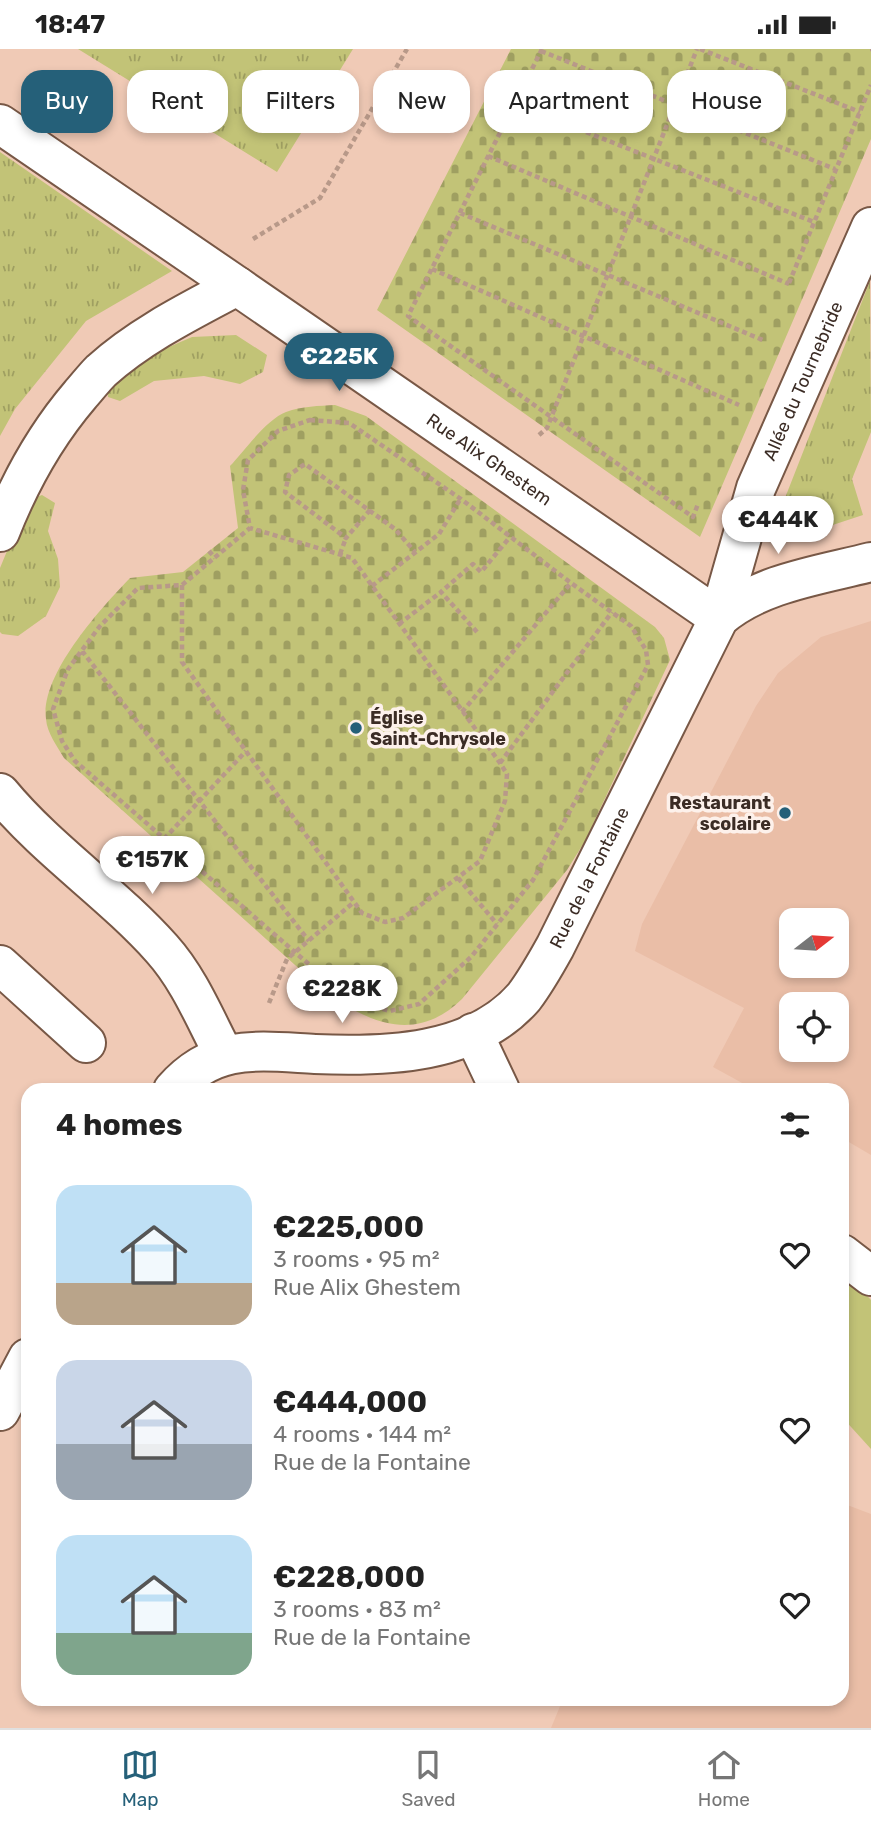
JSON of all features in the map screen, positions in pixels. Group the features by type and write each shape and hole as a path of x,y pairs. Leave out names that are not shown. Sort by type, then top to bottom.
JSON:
{"street":[{"name":"Rue Alix Ghestem","path":"0,124 719,618"},
{"name":"Allée du Tournebride","path":"719,618 756,488 871,227"},
{"path":"0,532 14,497 36,455 60,419 100,372 222,276"},
{"path":"719,618 732,607 775,588 871,562"},
{"name":"Rue de la Fontaine","path":"224,1055 265,1051 357,1055 399,1053 437,1046 473,1033 501,1017 522,999 539,977 719,618"},
{"path":"0,793 18,814 163,950 184,978 224,1055 208,1061 179,1083"},
{"path":"0,965 86,1043"},
{"path":"473,1033 497,1083"},
{"path":"849,1259 871,1276"},
{"path":"0,1411 21,1371"}],"path":[{"path":"222,276 320,198 407,49"},
{"path":"690,70 699,49 860,111"},
{"path":"531,70 541,50 667,102"},
{"path":"784,296 871,85"},
{"path":"500,467 548,428 667,126"},
{"path":"500,133 408,316 692,517 703,492"},
{"path":"588,133 814,222"},
{"path":"744,133 835,170"},
{"path":"488,156 789,284"},
{"path":"460,213 765,341 770,330"},
{"path":"432,269 739,405 734,417"},
{"path":"310,420 349,423 461,499 631,626 646,650 648,664 533,880 471,957 419,1003 390,1011 350,1000 75,761 62,741 53,709 68,669 100,626 138,588 182,585 250,528 243,489 248,460 278,431 310,420"},
{"path":"346,538 285,492 289,475 306,464 395,529 415,552"},
{"path":"372,586 439,534 461,499"},
{"path":"340,554 346,538 370,510"},
{"path":"182,585 182,662 362,913 385,922 403,918 480,861 505,801 507,774 500,763 352,558 250,528"},
{"path":"399,624 442,592 473,564 481,572 510,537"},
{"path":"209,551 215,558"},
{"path":"462,712 571,583"},
{"path":"442,592 477,632"},
{"path":"500,763 611,612"},
{"path":"82,651 309,941"},
{"path":"164,839 246,751"},
{"path":"458,878 497,924"},
{"path":"265,1051 263,1017 287,959 354,902"}],"shaded area":[{"name":"Restaurant scolaire","path":"871,621 871,1155 849,1142 849,1083 742,1083 713,1067 744,1008 635,951 642,924 756,706 778,673 821,637"},
{"path":"849,1506 871,1514 871,1728 551,1728 560,1706 849,1706"}],"green space":[{"path":"78,49 353,49 340,70 242,70 242,133 301,133 277,172 214,133 228,133 228,70 127,70 127,79"},
{"path":"511,49 871,49 871,139 700,537 377,310 484,102 484,133 653,133 653,70 500,70"},
{"path":"0,152 172,271 86,321 15,409 0,436"},
{"path":"870,281 871,432 852,479 863,515 778,543 785,498"},
{"path":"236,335 267,355 263,372 240,384 204,376 154,381 120,401 108,397 107,388 155,353 192,337"},
{"path":"335,405 366,416 655,627 664,638 670,660 585,841 567,870 462,999 443,1014 424,1022 405,1025 367,1017 314,982 64,758 50,734 46,719 47,702 62,663 89,624 130,578 183,572 238,528 230,466 256,436 271,421 286,412 304,407"},
{"path":"42,495 55,503 48,531 58,559 60,587 46,616 18,636 2,634 0,568 28,500"},
{"path":"853,1281 871,1300 871,1449 849,1425 849,1285"}],"place":[{"name":"Église Saint-Chrysole","path":"356,728"},
{"name":"Restaurant scolaire","path":"785,813"}]}
